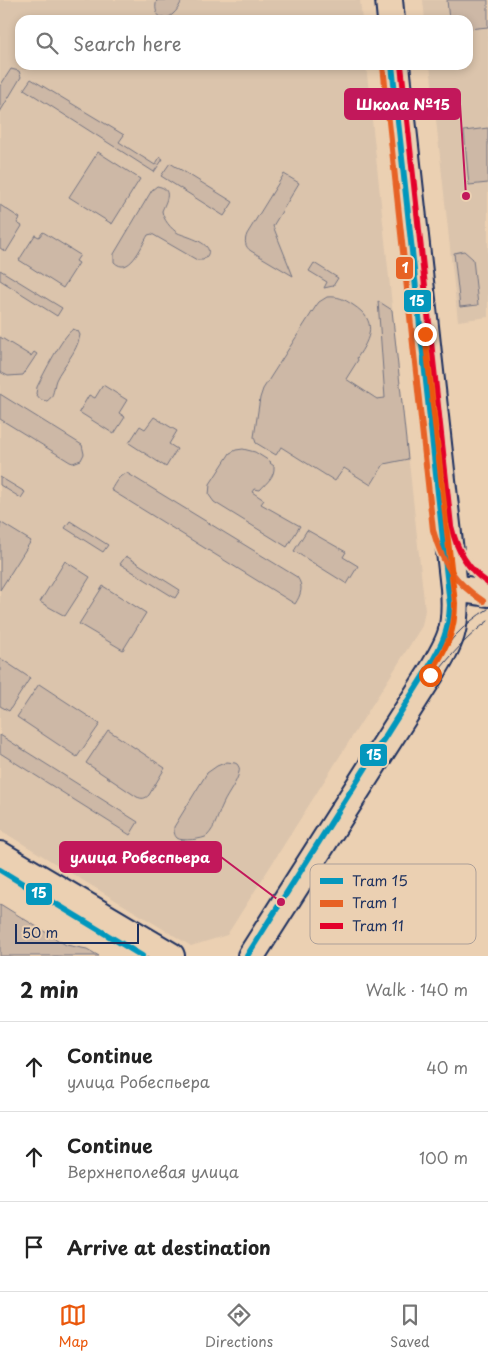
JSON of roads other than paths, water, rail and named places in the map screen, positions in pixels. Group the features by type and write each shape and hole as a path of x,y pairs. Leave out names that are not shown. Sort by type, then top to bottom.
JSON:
{"street":[{"path":"389,0 390,15"},
{"path":"251,956 448,645 453,630 455,615 454,588 397,70"},
{"path":"454,588 488,593"},
{"path":"0,854 171,956"}],"tram line":[{"name":"1","path":"383,70 433,530 445,562 451,571 464,587 483,601"},
{"name":"15","path":"247,956 429,667 441,645 448,623 450,605 393,70"},
{"name":"11","path":"402,70 451,526 456,543 464,558 474,572 488,583"},
{"path":"429,667 463,628 488,609"},
{"path":"437,673 448,659 488,621"},
{"name":"15","path":"0,870 142,956"}],"place":[{"name":"Школа №15","path":"466,196"},
{"name":"улица Робеспьера","path":"281,902"}]}
